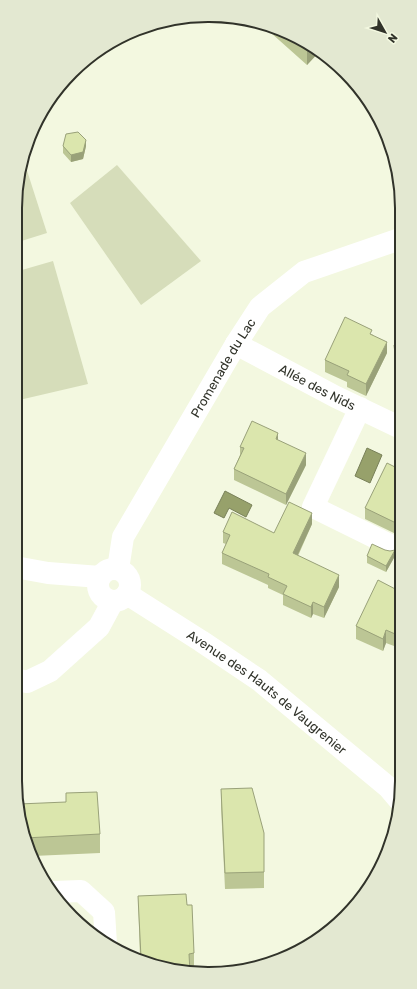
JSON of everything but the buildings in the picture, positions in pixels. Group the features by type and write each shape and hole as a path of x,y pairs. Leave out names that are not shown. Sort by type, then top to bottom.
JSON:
{"street":[{"name":"Promenade du Lac","path":"109,573 123,537 236,344 260,307 304,272 395,241"},
{"name":"Allée des Nids","path":"236,344 395,425"},
{"path":"360,408 313,507 390,545"},
{"path":"22,568 48,572 109,573 123,571 130,579 130,590 120,597 99,627 50,671 27,682 22,681"},
{"name":"Avenue des Hauts de Vaugrenier","path":"120,597 202,641 259,680 395,788"},
{"path":"59,892 81,891 104,912 106,936"}],"shaded area":[{"path":"117,165 201,261 141,305 70,203"},
{"path":"27,169 47,233 22,241 22,196"},
{"path":"53,261 88,384 22,399 22,270"},
{"path":"367,448 382,455 370,483 355,476"},
{"path":"225,491 252,505 246,517 229,508 224,518 214,513"}]}
